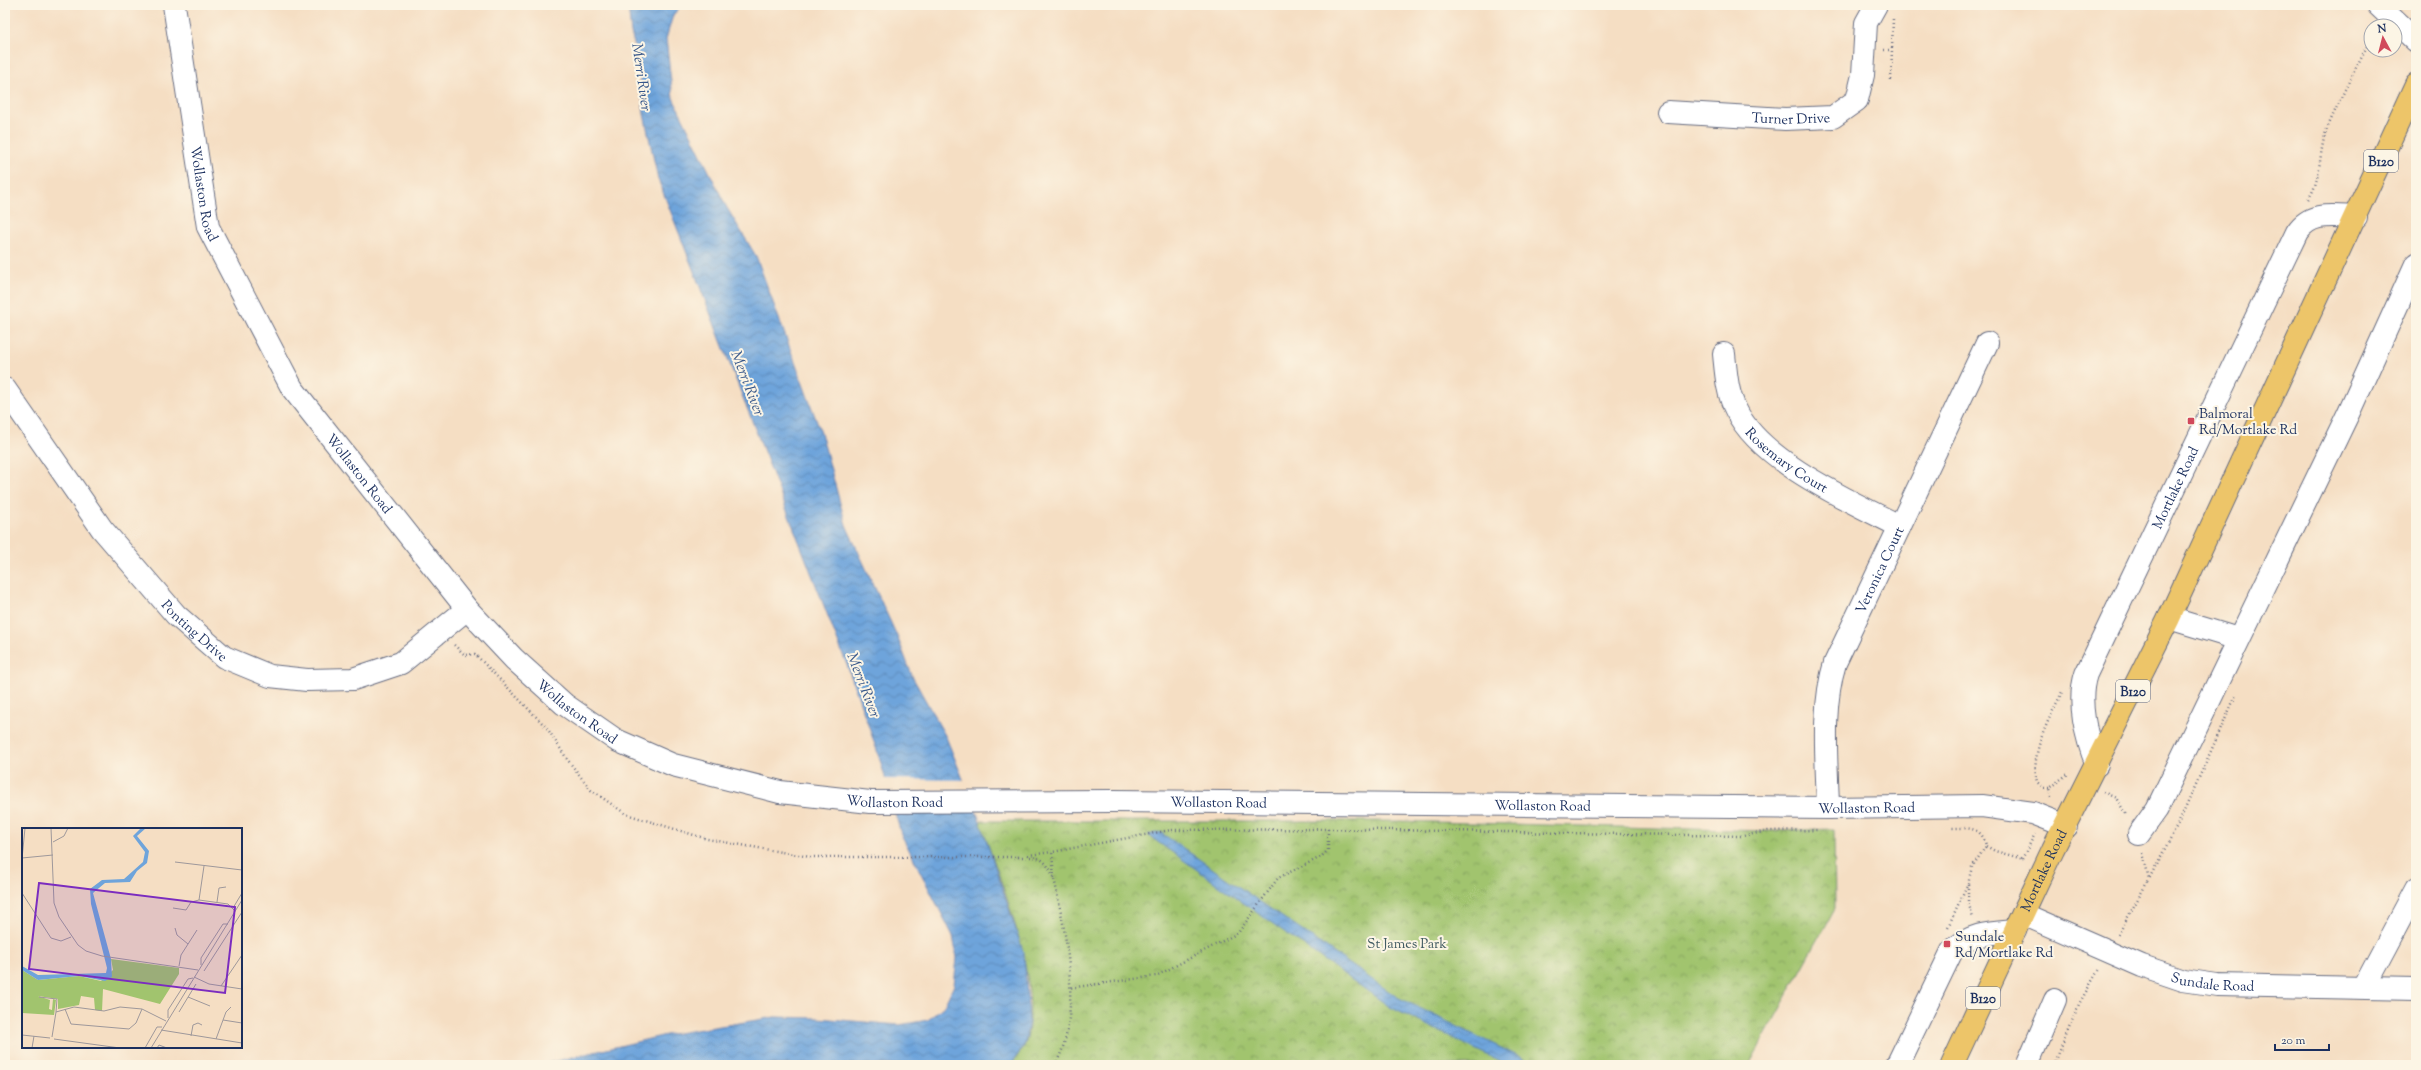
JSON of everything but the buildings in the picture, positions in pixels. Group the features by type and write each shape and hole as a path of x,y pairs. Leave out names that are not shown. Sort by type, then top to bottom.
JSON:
{"main road":[{"name":"Mortlake Road","path":"1952,1065 2045,866 2097,765 2169,618 2356,217 2411,105 2416,84"}],"street":[{"name":"Wollaston Road","path":"174,5 208,227 292,388 467,609 514,659 564,704 616,740 673,765 780,792 870,802 1008,802 1827,819 1954,805 2003,807 2033,813 2066,826"},
{"name":"Turner Drive","path":"1668,112 1785,119 1833,117 1857,100 1863,75 1866,23 1885,10"},
{"path":"2390,10 2416,41"},
{"name":"Mortlake Road","path":"2097,765 2091,750 2081,696 2090,667 2296,232 2305,221 2314,217 2356,217"},
{"path":"2139,834 2157,809 2348,414 2416,264"},
{"name":"Veronica Court","path":"1827,819 1828,687 1835,662 1986,343"},
{"name":"Rosemary Court","path":"1724,354 1728,387 1736,410 1750,434 1800,473 1899,526"},
{"name":"Ponting Drive","path":"5,389 102,530 176,615 224,657 270,676 307,680 353,679 401,663 467,609"},
{"path":"2169,618 2238,639"},
{"path":"2364,987 2416,888"},
{"path":"1897,1065 1952,951 1961,942 1977,934 2019,923"},
{"name":"Sundale Road","path":"2019,923 2110,952 2183,980 2217,985 2416,989"},
{"path":"2027,1065 2056,1000"}],"path":[{"path":"1885,10 1892,50 1891,80"},
{"path":"1864,50 1892,50"},
{"path":"439,631 465,655 476,654 547,728 567,759 592,790 626,814 707,839 789,854 832,859 885,857 1032,857 1042,860 1050,870 1055,881"},
{"path":"1016,857 1052,852 1171,830 1328,829 1743,836 1827,819"},
{"path":"1945,828 1968,828 1977,831 1984,836 1986,846 1972,867 1968,883 1968,902 1977,934"},
{"path":"1069,988 1156,976 1238,933 1249,920 1278,878 1321,857 1328,850 1328,829"},
{"path":"1986,846 1995,851 2045,866"},
{"path":"1052,852 1055,881 1066,931 1069,988 1068,1023 1062,1053 1055,1065"},
{"path":"2054,1065 2079,1004 2110,952 2149,879"}],"green space":[{"name":"St James Park","path":"980,821 1398,821 1768,831 1834,829 1835,909 1749,1065 1011,1065 1026,1042 1030,1017 1029,989 1017,931"}],"water":[{"name":"Merri River","path":"628,5 682,5 673,15 666,39 673,98 727,208 756,256 821,433 846,525 897,636 913,678 946,737 980,821 1024,954 1029,1020 1025,1044 1011,1065 539,1065 666,1035 775,1017 818,1018 899,1025 928,1020 944,1006 954,985 957,958 953,936 901,834 879,756 847,665 658,179 644,114 638,58 631,33"},
{"path":"1160,832 1397,997 1536,1065 1507,1065 1390,1007 1148,835"}],"pier":[{"path":"883,779 966,780 978,810 892,809"}],"place":[{"name":"Balmoral Rd/Mortlake Rd","path":"2191,421"},
{"name":"Sundale Rd/Mortlake Rd","path":"1947,944"}]}
